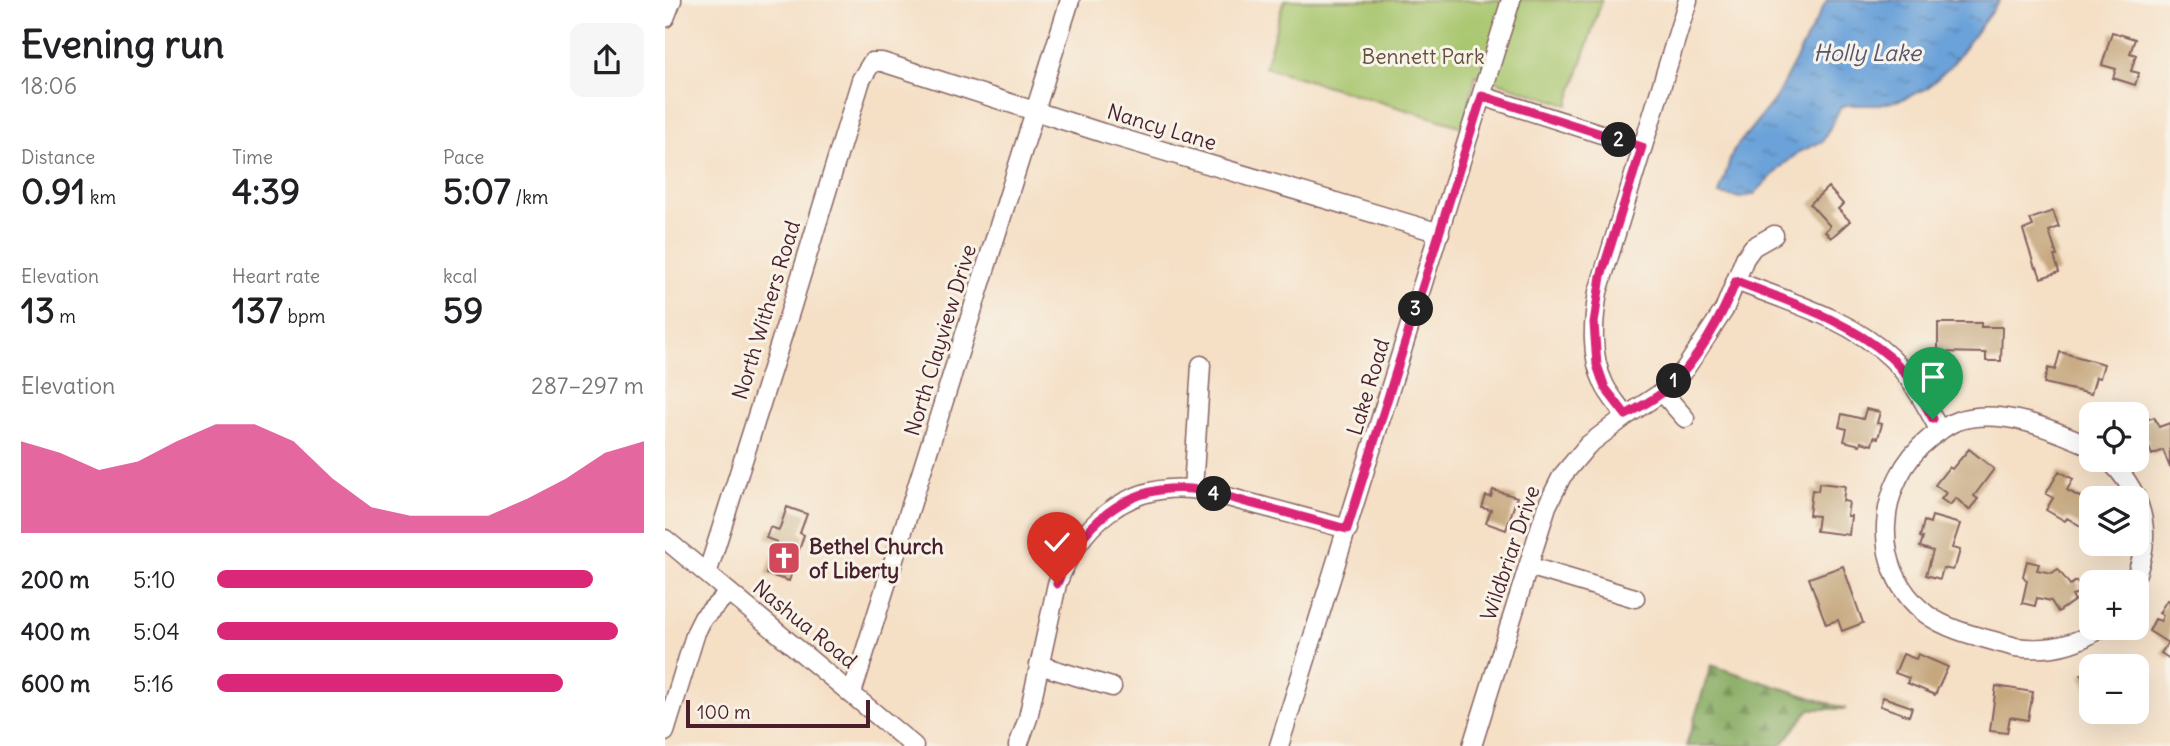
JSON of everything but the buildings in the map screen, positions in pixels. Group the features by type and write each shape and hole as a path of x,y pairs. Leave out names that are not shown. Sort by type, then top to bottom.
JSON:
{"street":[{"path":"665,18 671,0"},
{"name":"North Clayview Drive","path":"852,692 1070,0"},
{"name":"Lake Road","path":"1279,746 1511,0"},
{"path":"1626,415 1605,388 1597,365 1594,323 1601,276 1688,0"},
{"name":"Nancy Lane","path":"872,61 1440,233"},
{"name":"North Withers Road","path":"707,574 861,80 872,61"},
{"path":"1482,96 1642,147"},
{"name":"Wildbriar Drive","path":"1472,746 1547,506 1562,476 1588,445 1626,415 1663,392 1685,369 1724,310 1745,258 1753,247 1774,235"},
{"path":"1736,281 1828,318 1860,335 1892,359 1916,389 1940,431"},
{"path":"1193,489 1201,365"},
{"path":"1663,392 1685,418"},
{"path":"2079,441 2044,428 2003,418 1957,421 1920,446 1903,466 1889,499 1885,533 1891,567 1901,586 1923,612 1938,622 2015,647 2047,649 2064,646 2079,638"},
{"path":"2120,472 2136,497 2143,515 2145,538 2136,570"},
{"path":"1018,746 1028,718 1057,584 1068,557 1090,527 1115,506 1137,495 1161,489 1193,489 1347,529"},
{"name":"Nashua Road","path":"665,539 914,746"},
{"path":"1528,566 1635,598"},
{"path":"665,732 696,632 703,618 729,592"},
{"path":"1039,665 1112,687"}],"green space":[{"name":"Bennett Park","path":"1284,0 1602,0 1568,105 1476,75 1463,127 1265,67"},
{"path":"1711,665 1846,709 1810,709 1781,746 1686,746"}],"water":[{"name":"Holly Lake","path":"1827,0 2000,0 1951,66 1926,89 1880,105 1846,105 1840,108 1823,141 1799,152 1754,194 1741,198 1719,194 1733,151 1775,99"}],"place":[{"name":"Bethel Church of Liberty","path":"784,558"}],"route":[{"path":"1057,584 1078,541 1102,515 1130,498 1161,489 1205,491 1347,529 1482,96 1642,147 1601,276 1594,323 1595,357 1602,380 1626,415 1667,389 1685,369 1724,310 1736,281 1850,328 1892,359 1916,389 1933,419"}]}
